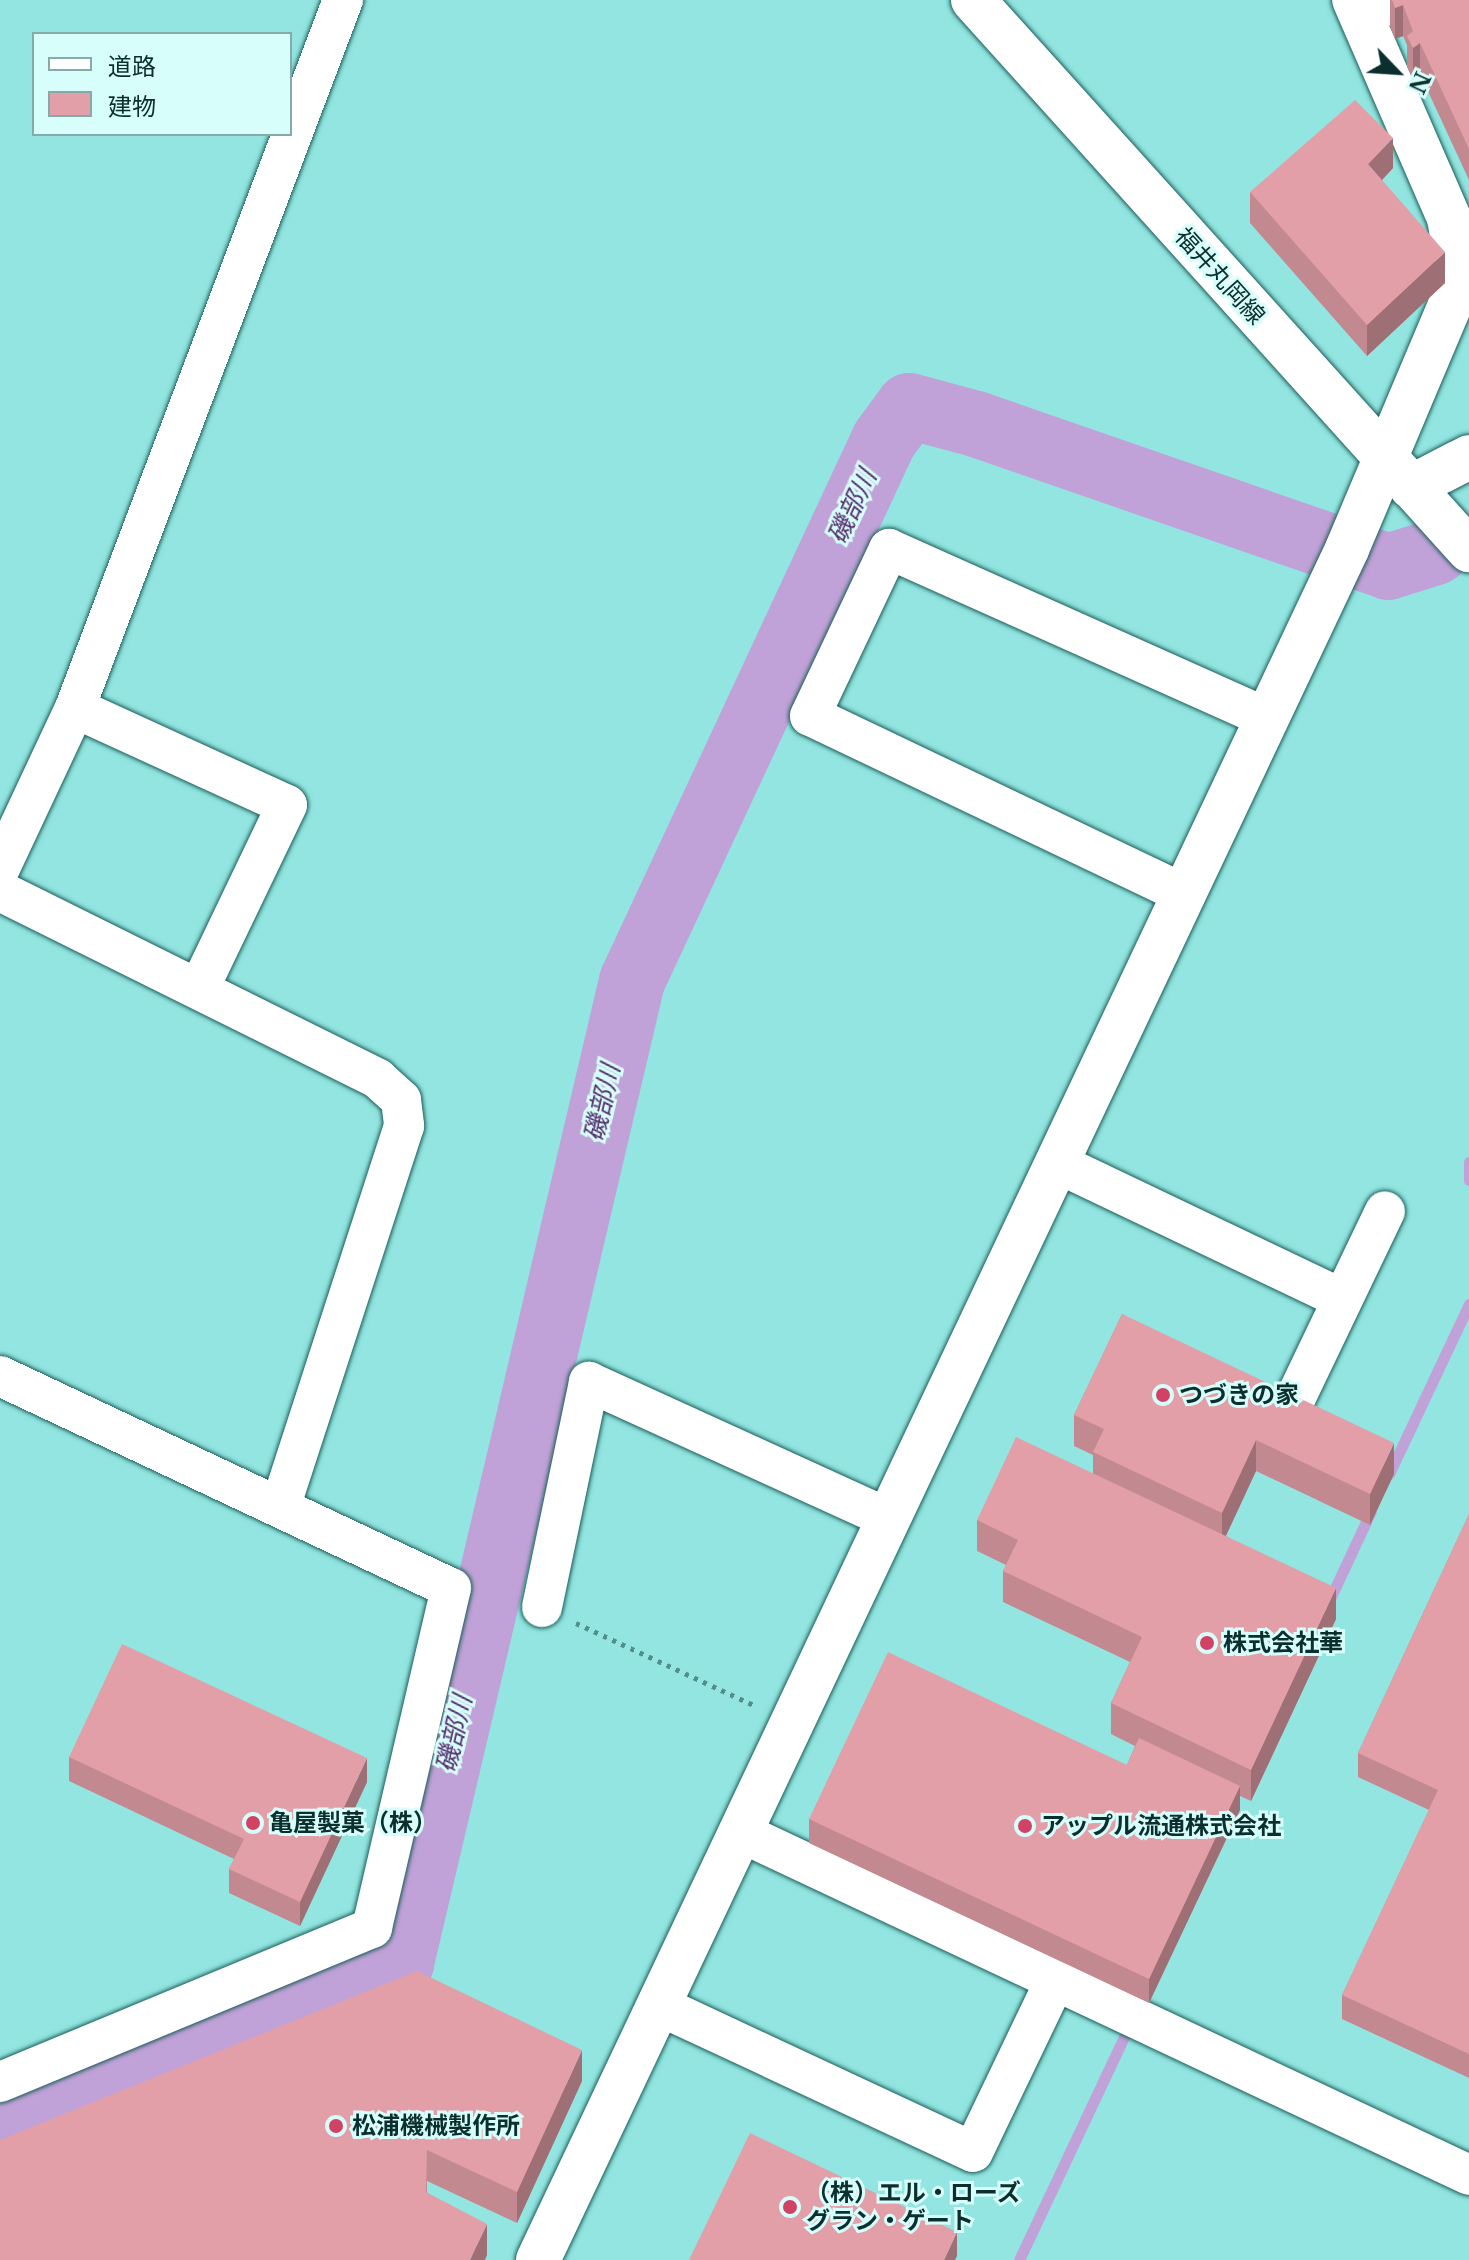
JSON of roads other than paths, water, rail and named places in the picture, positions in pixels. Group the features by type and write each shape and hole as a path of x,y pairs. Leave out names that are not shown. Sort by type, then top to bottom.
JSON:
{"street":[{"path":"292,135 343,0"},
{"name":"福井丸岡線","path":"973,0 1469,550"},
{"path":"538,2260 1267,718 1398,474 1455,293 1457,264 1449,218 1395,103 1356,4 1435,0"},
{"path":"0,868 75,708 292,136"},
{"path":"1398,474 1469,457"},
{"path":"1184,894 810,716 889,549 1267,718"},
{"path":"75,708 287,805 199,989"},
{"path":"0,891 378,1079 401,1100 404,1126 280,1507"},
{"path":"1057,1163 1340,1298"},
{"path":"1295,1399 1340,1298 1385,1211"},
{"path":"0,1376 451,1588 372,1928 0,2082"},
{"path":"542,1607 589,1382 889,1519"},
{"path":"742,1833 1054,1983 1469,2175"},
{"path":"660,2006 973,2152 1054,1983"}],"waterway":[{"name":"磯部川","path":"0,2136 401,1963 632,981 884,440 909,406 976,424 1388,567 1436,552"},
{"path":"1469,1162 1469,1180"},
{"path":"1389,1474 1469,1304"},
{"path":"1329,1601 1371,1511"},
{"path":"1019,2260 1131,2022"}],"place":[{"name":"つづきの家","path":"1163,1395"},
{"name":"株式会社華","path":"1207,1643"},
{"name":"亀屋製菓（株）","path":"253,1823"},
{"name":"アップル流通株式会社","path":"1025,1826"},
{"name":"松浦機械製作所","path":"336,2126"},
{"name":"（株）エル・ローズ グラン・ゲート","path":"790,2207"}]}
